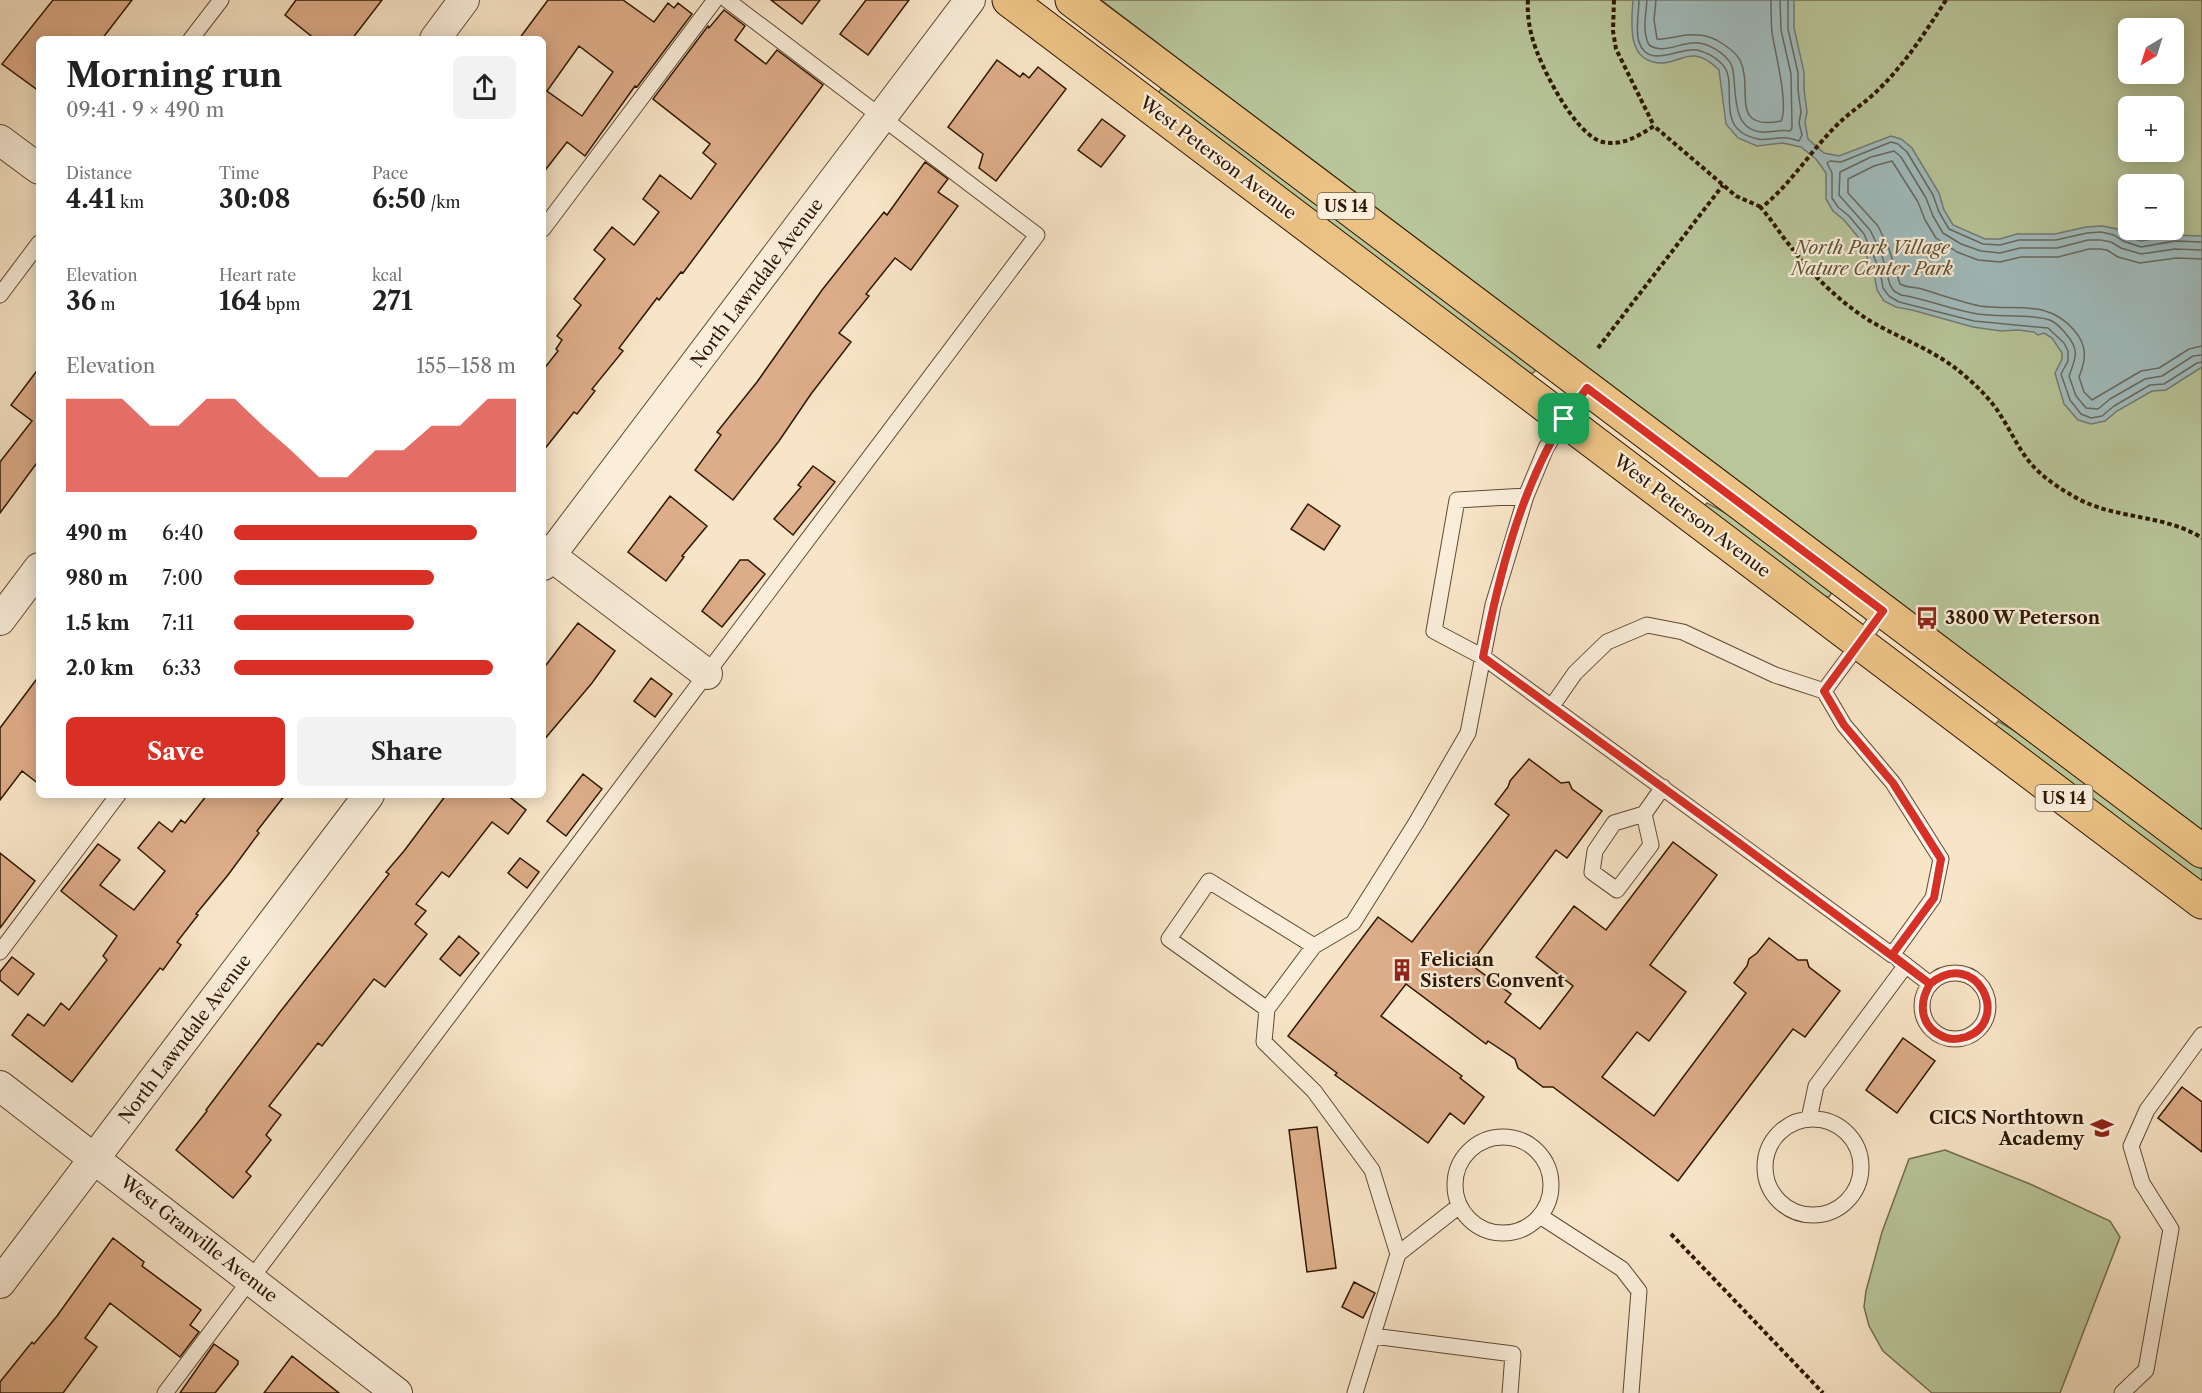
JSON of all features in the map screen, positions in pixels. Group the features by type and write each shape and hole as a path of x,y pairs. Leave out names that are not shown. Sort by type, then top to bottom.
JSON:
{"main road":[{"name":"West Peterson Avenue","path":"1009,0 2202,902"},
{"name":"US 14","path":"1072,0 2202,851"}],"street":[{"path":"437,36 464,0"},
{"name":"North Lawndale Avenue","path":"546,556 970,0"},
{"path":"0,140 36,167"},
{"path":"546,558 707,674"},
{"path":"0,620 36,572"},
{"name":"North Lawndale Avenue","path":"0,1283 367,798"},
{"name":"West Granville Avenue","path":"0,1086 397,1393"}],"lane":[{"path":"193,36 220,0"},
{"path":"546,225 715,0"},
{"path":"165,1393 1037,235 727,0"},
{"path":"0,295 36,247"},
{"path":"1355,1393 1398,1254 1372,1170 1314,1090 1264,1042 1266,1009 1314,946 1353,923 1416,823 1468,733 1493,605 1526,496 1546,448 1587,388"},
{"path":"1526,496 1456,500 1434,631 1483,657 1552,706 1930,984"},
{"path":"1824,691 1883,611"},
{"path":"1552,706 1575,673 1607,642 1647,626 1683,632 1775,675 1824,691 1844,725 1893,783 1941,859 1934,898 1892,955"},
{"path":"1644,814 1651,845 1617,890 1592,872 1595,851 1614,823 1644,814 1663,787"},
{"path":"0,952 116,798"},
{"path":"1266,1009 1169,939 1209,881 1314,946"},
{"path":"1809,1119 1816,1086 1906,965"},
{"path":"1950,973 1961,973 1981,985 1988,1007 1986,1018 1980,1028 1960,1039 1948,1039 1937,1034 1923,1016 1921,1005 1930,984 1950,973"},
{"path":"2122,1393 2146,1370 2171,1229 2142,1183 2131,1146 2147,1110 2202,1035"},
{"path":"1809,1119 1823,1120 1847,1133 1860,1157 1861,1171 1852,1196 1830,1213 1816,1216 1796,1212 1779,1202 1770,1191 1764,1164 1773,1138 1795,1122 1809,1119"},
{"path":"1508,1138 1528,1145 1539,1153 1546,1165 1551,1191 1547,1205 1540,1216 1523,1228 1504,1233 1490,1232 1467,1218 1459,1206 1455,1193 1455,1179 1466,1155 1476,1145 1488,1140 1508,1138"},
{"path":"1398,1254 1459,1206"},
{"path":"1540,1216 1622,1269 1639,1291 1631,1393"},
{"path":"1373,1336 1513,1354 1510,1393"}],"path":[{"path":"1528,0 1527,13 1532,39 1541,61 1571,117 1584,132 1600,142 1615,143 1633,139 1654,126"},
{"path":"1614,0 1613,31 1616,49 1654,126 1736,196 1761,208 1822,282 1866,318 1923,346 1943,359 1984,394 2000,414 2032,465 2045,477 2090,505 2170,523 2202,538"},
{"path":"1761,208 1776,196 1835,126 1875,93 1897,71 1946,0"},
{"path":"1598,348 1723,184"},
{"path":"1671,1234 1823,1393"}],"green space":[{"name":"North Park Village Nature Center Park","path":"1101,0 2202,0 2202,830"},
{"path":"1161,89 1228,135 1533,365 1535,371 1528,373 1157,94"},
{"path":"1707,503 1746,524 1831,590 1829,597 1824,596 1704,506"},
{"path":"1998,721 2038,745 2202,869 2202,883 1994,726"},
{"path":"1945,1150 2030,1184 2110,1221 2120,1237 2060,1393 1932,1393 1883,1351 1869,1326 1864,1307 1866,1291 1882,1232 1909,1159"}],"water":[{"path":"1633,0 1794,0 1794,28 1804,72 1807,112 1805,122 1808,139 1824,153 1839,156 1891,136 1901,139 1912,148 1939,193 1944,210 1953,225 1985,239 2000,239 2017,234 2055,234 2102,226 2118,230 2118,240 2184,240 2184,235 2202,236 2202,367 2166,390 2152,391 2117,411 2105,421 2091,424 2078,420 2064,404 2055,373 2062,359 2062,353 2052,338 2044,333 2038,335 2034,332 2018,330 2001,331 1973,327 1896,307 1884,301 1877,290 1874,273 1858,237 1833,211 1826,199 1826,173 1816,159 1801,147 1783,143 1757,146 1738,138 1726,124 1719,70 1708,61 1698,57 1691,56 1662,63 1642,57 1634,41"}],"building":[{"path":"53,0 132,0 104,36 36,36 36,89 2,64"},
{"path":"296,0 382,0 354,36 311,36 285,15"},
{"path":"548,0 623,0 654,22 668,3 674,8 678,3 692,14 637,87 635,86 585,156 567,142 546,169 546,36 521,36","holes":["579,46 613,72 582,116 547,91"]},
{"path":"771,0 820,0 802,24"},
{"path":"866,0 909,0 868,55 840,34"},
{"path":"724,10 745,26 735,40 766,64 777,50 823,85 683,273 681,272 659,300 657,298 619,348 623,351 592,389 595,391 577,414 574,412 546,447 546,366 558,351 556,349 562,340 557,336 581,305 574,299 605,259 594,250 612,227 634,245 659,212 643,199 660,175 691,199 716,164 703,153 710,144 653,99 708,26 709,28"},
{"path":"997,60 1020,77 1023,73 1029,78 1038,67 1066,89 996,181 979,168 983,154 948,127"},
{"path":"1102,119 1125,136 1101,167 1078,150"},
{"path":"925,162 948,179 938,192 958,206 911,270 895,258 866,294 869,296 839,333 851,342 733,500 695,470 721,435 717,432 757,382 822,290 884,212 887,215"},
{"path":"36,372 36,464 0,513 0,462 32,421 11,405"},
{"path":"813,466 835,482 793,535 774,519 801,487 798,485"},
{"path":"670,496 707,526 682,556 684,557 666,581 628,552"},
{"path":"1308,504 1340,526 1324,550 1291,529"},
{"path":"740,560 748,560 765,574 722,627 702,611"},
{"path":"578,623 615,651 592,683 546,737 546,665"},
{"path":"651,678 672,694 655,717 634,701"},
{"path":"36,680 36,782 22,771 0,800 0,728"},
{"name":"Felician Sisters Convent","path":"1529,759 1561,783 1569,782 1572,789 1602,811 1567,858 1556,850 1470,964 1511,994 1505,1002 1540,1029 1573,986 1536,957 1574,906 1606,930 1673,842 1717,875 1650,965 1686,992 1649,1041 1637,1032 1602,1077 1654,1116 1746,993 1734,983 1747,966 1749,959 1769,938 1798,960 1807,960 1809,967 1840,991 1805,1037 1793,1029 1678,1181 1553,1087 1543,1087 1518,1068 1515,1059 1488,1041 1486,1044 1406,984 1381,1016 1462,1076 1460,1078 1484,1097 1464,1124 1450,1113 1428,1143 1335,1075 1337,1073 1288,1036 1378,917 1412,942 1509,815 1495,804 1510,781"},
{"path":"583,774 602,789 566,836 547,821"},
{"path":"205,798 283,798 257,831 259,833 228,875 196,914 198,915 177,942 181,945 163,970 160,968 72,1082 12,1035 28,1014 44,1026 61,1003 69,1010 107,960 103,956 117,936 61,891 98,844 120,860 100,885 134,910 165,871 138,848 159,822 172,832 181,820 185,823"},
{"path":"444,798 511,798 526,810 508,834 492,822 449,877 442,872 416,904 426,911 415,924 427,934 385,987 374,979 322,1046 318,1043 269,1106 281,1115 266,1135 271,1140 246,1172 251,1176 233,1198 176,1150 280,1012 389,874 386,872"},
{"path":"0,853 35,881 0,928"},
{"path":"520,858 539,872 527,888 508,873"},
{"path":"459,936 479,953 460,976 440,959"},
{"path":"12,957 34,974 18,995 0,980 0,972"},
{"path":"1903,1038 1935,1061 1897,1113 1866,1090"},
{"path":"2182,1087 2202,1102 2202,1152 2158,1118"},
{"path":"1317,1127 1336,1268 1307,1272 1289,1130"},
{"path":"113,1238 144,1262 142,1266 201,1310 190,1325 199,1332 180,1357 110,1303 85,1338 97,1347 63,1393 0,1393 0,1382 32,1342 34,1344 57,1316"},
{"path":"1354,1282 1375,1293 1363,1318 1342,1307"},
{"path":"214,1344 238,1361 238,1364 215,1393 180,1393"},
{"path":"292,1356 339,1393 264,1393"}],"place":[{"name":"3800 W Peterson","path":"1927,618"},
{"name":"Felician Sisters Convent","path":"1402,970"},
{"name":"CICS Northtown Academy","path":"2102,1128"}],"route":[{"path":"1564,419 1546,448 1526,496 1493,605 1483,657 1930,984 1950,973 1961,973 1972,978 1981,985 1988,1007 1986,1018 1980,1028 1971,1035 1960,1039 1948,1039 1937,1034 1929,1026 1923,1016 1921,1005 1930,984 1892,955 1934,898 1941,859 1893,783 1844,725 1824,691 1883,611 1587,388 1564,419"}]}
